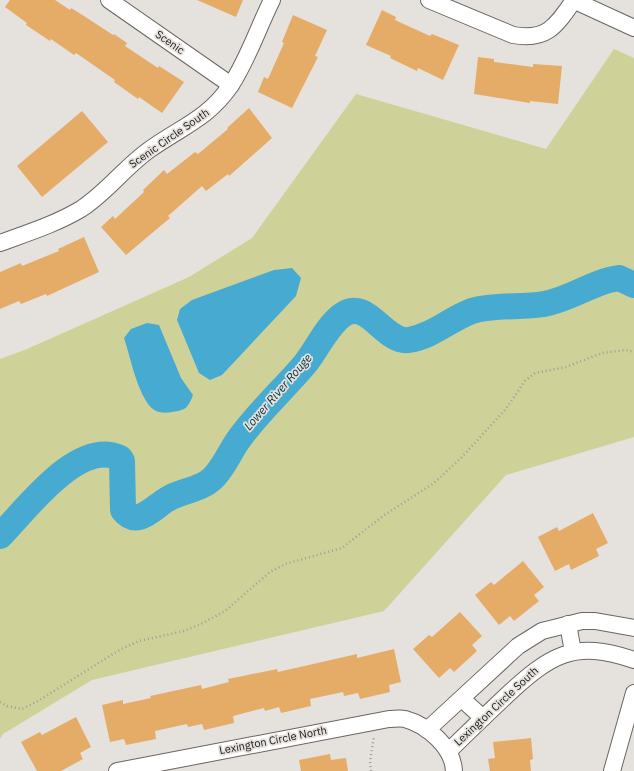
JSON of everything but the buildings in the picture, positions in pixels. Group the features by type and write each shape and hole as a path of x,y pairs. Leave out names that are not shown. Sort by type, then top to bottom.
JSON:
{"street":[{"name":"Scenic","path":"109,0 231,85"},
{"name":"Scenic Circle South","path":"0,243 58,221 81,209 96,197 136,159 197,121 212,108 231,85 272,0"},
{"path":"429,0 513,35 537,36 551,30 573,0 634,28"},
{"path":"427,730 518,646 542,632 582,621 595,621 634,628"},
{"path":"568,624 573,652"},
{"name":"Lexington Circle South","path":"454,771 449,751 534,670 546,662 573,652 600,651 634,660"},
{"path":"612,771 634,693"},
{"path":"462,699 483,718"},
{"name":"Lexington Circle North","path":"117,771 377,720 404,719 427,730 449,751"}],"path":[{"path":"0,702 7,706 22,709 38,701 120,649 139,641 184,631 203,623 224,611 270,572 285,564 342,548 360,536 383,516 434,483 466,453 505,410 525,381 535,373 566,367 602,353 626,350 634,352"},
{"path":"371,771 370,762 377,720"}],"green space":[{"path":"614,49 634,58 634,437 506,475 384,611 92,680 3,734 0,739 0,359 27,349 189,277 252,238 356,94 546,149"}],"water":[{"path":"292,268 301,278 296,296 222,375 210,380 199,373 177,320 180,309 192,300 274,270"},
{"path":"147,323 159,325 181,378 193,395 186,408 168,413 156,411 150,406 140,389 124,338 131,329"}],"waterway":[{"name":"Lower River Rouge","path":"0,536 54,480 70,467 87,458 104,455 120,458 122,461 123,510 128,515 134,517 145,515 166,500 207,483 220,470 254,419 305,364 331,326 341,316 350,311 359,311 367,315 391,335 400,339 409,340 426,335 472,311 499,307 544,304 609,280 619,278 634,285"}]}
